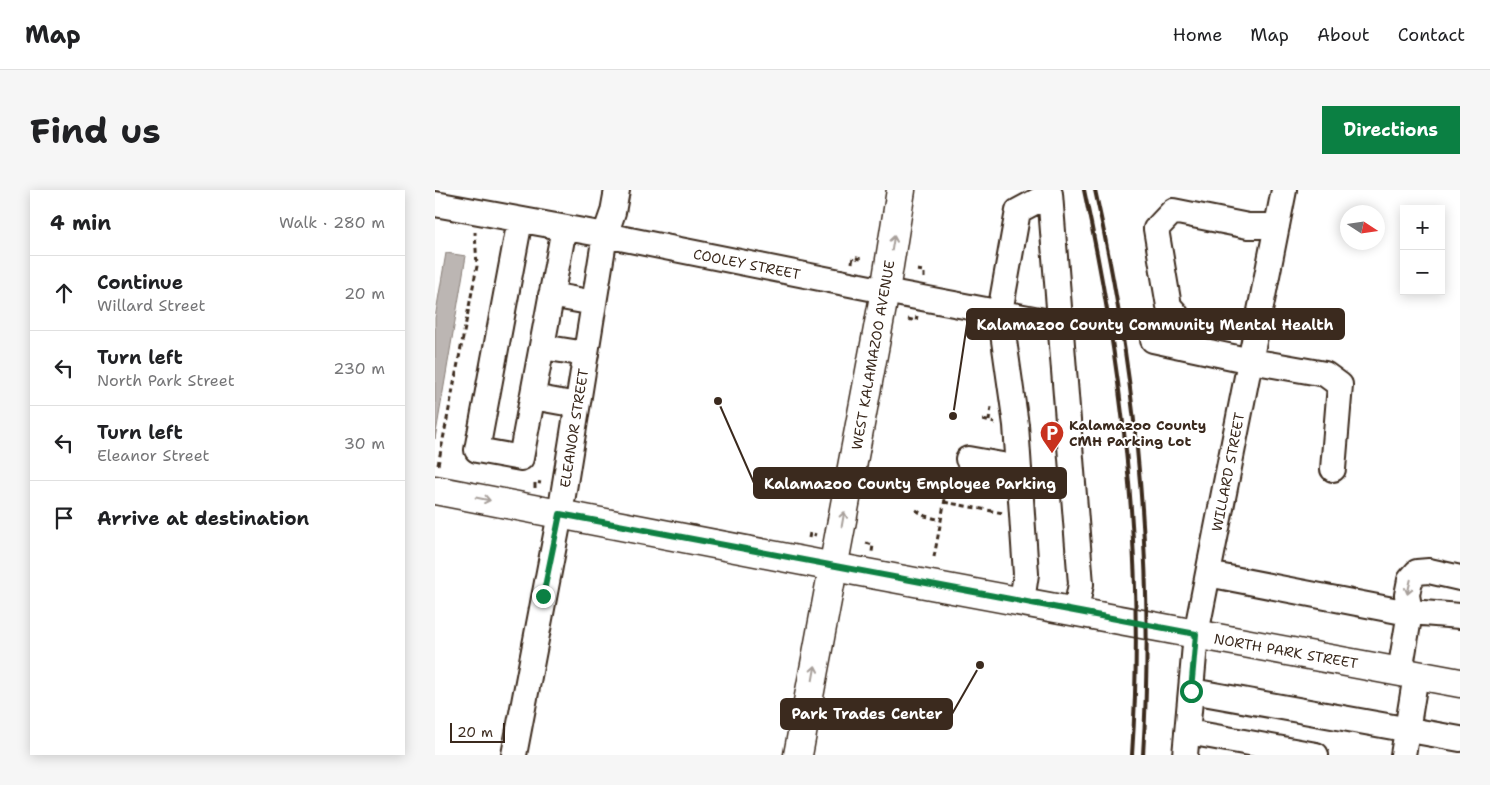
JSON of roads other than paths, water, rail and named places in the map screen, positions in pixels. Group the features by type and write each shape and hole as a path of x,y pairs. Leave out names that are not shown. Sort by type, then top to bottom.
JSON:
{"main road":[{"name":"WEST KALAMAZOO AVENUE","path":"798,755 885,291 901,190"},
{"name":"NORTH PARK STREET","path":"437,477 560,514 834,567 1460,683"}],"street":[{"name":"ELEANOR STREET","path":"514,755 560,514 605,235 613,212 617,190"},
{"name":"WILLARD STREET","path":"1185,755 1196,634 1284,190"},
{"path":"1022,601 1026,574 1016,425 1000,312 1018,211 1049,192 1081,584 1076,611"},
{"name":"COOLEY STREET","path":"435,204 605,235 1060,324"},
{"path":"1179,346 1176,314 1169,306 1156,230 1173,211 1248,226 1277,226"},
{"path":"520,220 477,450 521,458 563,228"},
{"path":"551,295 594,303"},
{"path":"1153,340 1251,361 1325,374 1340,385 1333,468"},
{"path":"542,347 586,354"},
{"path":"533,397 577,405"},
{"path":"968,459 1019,468"},
{"path":"1403,755 1407,730 1410,612 1407,595 1410,580 1417,572 1429,571 1460,578"},
{"path":"1208,574 1398,611 1460,616"},
{"path":"1191,691 1460,740 1457,755"},
{"path":"1188,732 1315,755"}],"railway":[{"path":"1084,190 1110,329 1128,471 1136,613 1132,755"},
{"path":"1095,190 1121,329 1139,471 1146,613 1143,755"}],"place":[{"name":"Kalamazoo County Employee Parking","path":"718,401"},
{"name":"Kalamazoo County Community Mental Health","path":"953,416"},
{"name":"Kalamazoo County CMH Parking Lot","path":"1052,454"},
{"name":"Park Trades Center","path":"980,665"}]}
